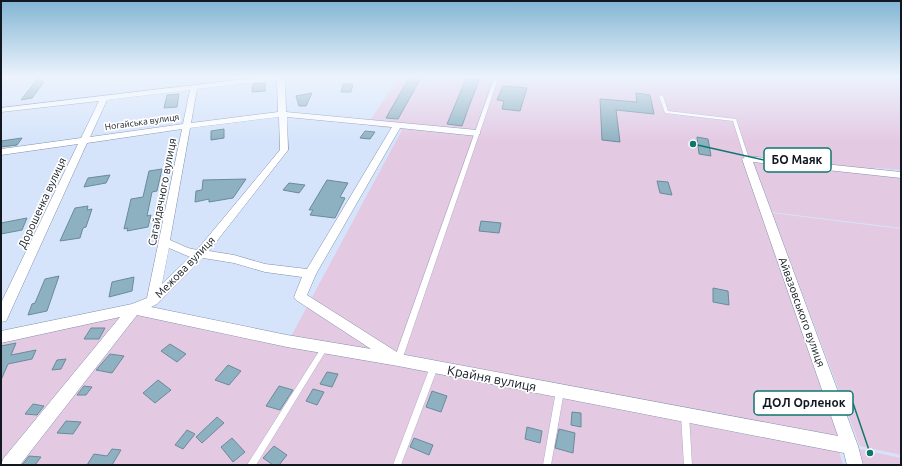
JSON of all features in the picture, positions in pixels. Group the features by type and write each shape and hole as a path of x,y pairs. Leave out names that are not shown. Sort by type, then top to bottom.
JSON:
{"street":[{"path":"3,112 104,98"},
{"name":"Дорошенка вулиця","path":"1,318 104,98"},
{"name":"Сагайдачного вулиця","path":"153,301 192,98"},
{"name":"Межова вулиця","path":"1,337 134,309 153,301 200,254 284,150 282,114 284,98"},
{"name":"Ногайська вулиця","path":"1,152 282,114 477,132"},
{"path":"398,125 310,274 300,297 398,360"},
{"path":"747,159 901,175"},
{"name":"Айвазовського вулиця","path":"747,159 850,446 855,465"},
{"path":"165,242 186,252 234,259 265,268 310,274"},
{"path":"9,465 134,309"},
{"name":"Крайня вулиця","path":"134,309 325,347 850,446"}],"lane":[{"path":"398,360 489,98"},
{"path":"662,98 666,112 736,120 747,159"},
{"path":"251,465 325,347"},
{"path":"397,465 434,367"},
{"path":"547,465 560,391"},
{"path":"685,415 688,465"}],"shaded area":[{"path":"385,98 901,98 901,170 875,168 881,176 901,178 901,228 763,211 840,439 289,340 402,130 367,125"},
{"path":"772,213 901,229 901,455 860,446"},
{"path":"134,309 837,445 843,465 1,465 1,337"},
{"path":"859,449 901,458 901,465 864,465"}],"building":[{"path":"23,98 32,98 32,98 21,100"},
{"path":"166,98 178,98 177,107 164,108"},
{"path":"297,98 310,98 306,106 299,106"},
{"path":"398,98 410,98 398,119 386,118"},
{"path":"458,98 472,98 462,126 447,124"},
{"path":"498,98 524,98 520,111 502,109 504,101 497,100"},
{"path":"637,98 651,98 654,114 616,110 620,142 602,140 600,99 637,102"},
{"path":"224,129 224,138 211,140 211,131"},
{"path":"365,131 375,132 370,139 360,138"},
{"path":"697,137 708,139 711,156 699,154"},
{"path":"22,138 17,145 1,147 1,141"},
{"path":"162,169 157,191 152,192 147,216 151,215 148,227 127,231 128,228 124,229 131,199 143,197 149,171"},
{"path":"110,175 106,183 84,187 88,178"},
{"path":"246,179 233,198 209,202 209,199 195,202 196,191 202,190 203,180"},
{"path":"327,180 348,183 340,197 345,198 335,218 310,215 313,210 309,210"},
{"path":"657,181 668,182 672,195 660,193"},
{"path":"289,183 305,185 299,193 283,190"},
{"path":"88,206 87,210 92,209 86,227 83,228 80,238 60,241 75,208"},
{"path":"27,218 22,230 1,234 1,223"},
{"path":"481,221 501,223 499,233 479,231"},
{"path":"59,276 47,311 28,315 32,304 35,303 45,279"},
{"path":"134,277 132,291 109,297 112,282"},
{"path":"713,288 728,291 729,305 713,302"},
{"path":"91,328 105,328 99,339 84,339"},
{"path":"16,343 11,355 36,350 32,359 8,364 1,380 1,346"},
{"path":"170,344 186,354 177,362 161,351"},
{"path":"110,354 124,356 112,373 96,370"},
{"path":"66,359 61,369 52,370 57,360"},
{"path":"228,365 241,371 229,385 215,380"},
{"path":"327,372 338,374 332,387 320,384"},
{"path":"158,380 171,390 155,403 143,393"},
{"path":"84,386 92,387 86,395 77,395"},
{"path":"279,386 293,390 280,410 266,406"},
{"path":"313,389 324,392 317,405 306,401"},
{"path":"432,391 447,396 441,412 426,407"},
{"path":"33,404 44,406 37,415 25,414"},
{"path":"572,412 581,413 581,427 571,425"},
{"path":"217,417 224,423 202,443 196,437"},
{"path":"66,421 81,422 73,434 57,433"},
{"path":"527,427 542,431 540,443 525,439"},
{"path":"559,429 575,433 573,453 555,448"},
{"path":"187,430 195,434 183,449 175,445"},
{"path":"232,438 245,452 233,462 221,447"},
{"path":"414,438 433,445 429,455 410,447"},
{"path":"274,446 287,455 279,465 273,465 263,458"},
{"path":"112,449 121,450 112,465 87,465 94,454 107,456"},
{"path":"29,456 41,457 35,465 22,465"}],"place":[{"name":"БО Маяк","path":"693,144"},
{"name":"ДОЛ Орленок","path":"870,453"}]}
